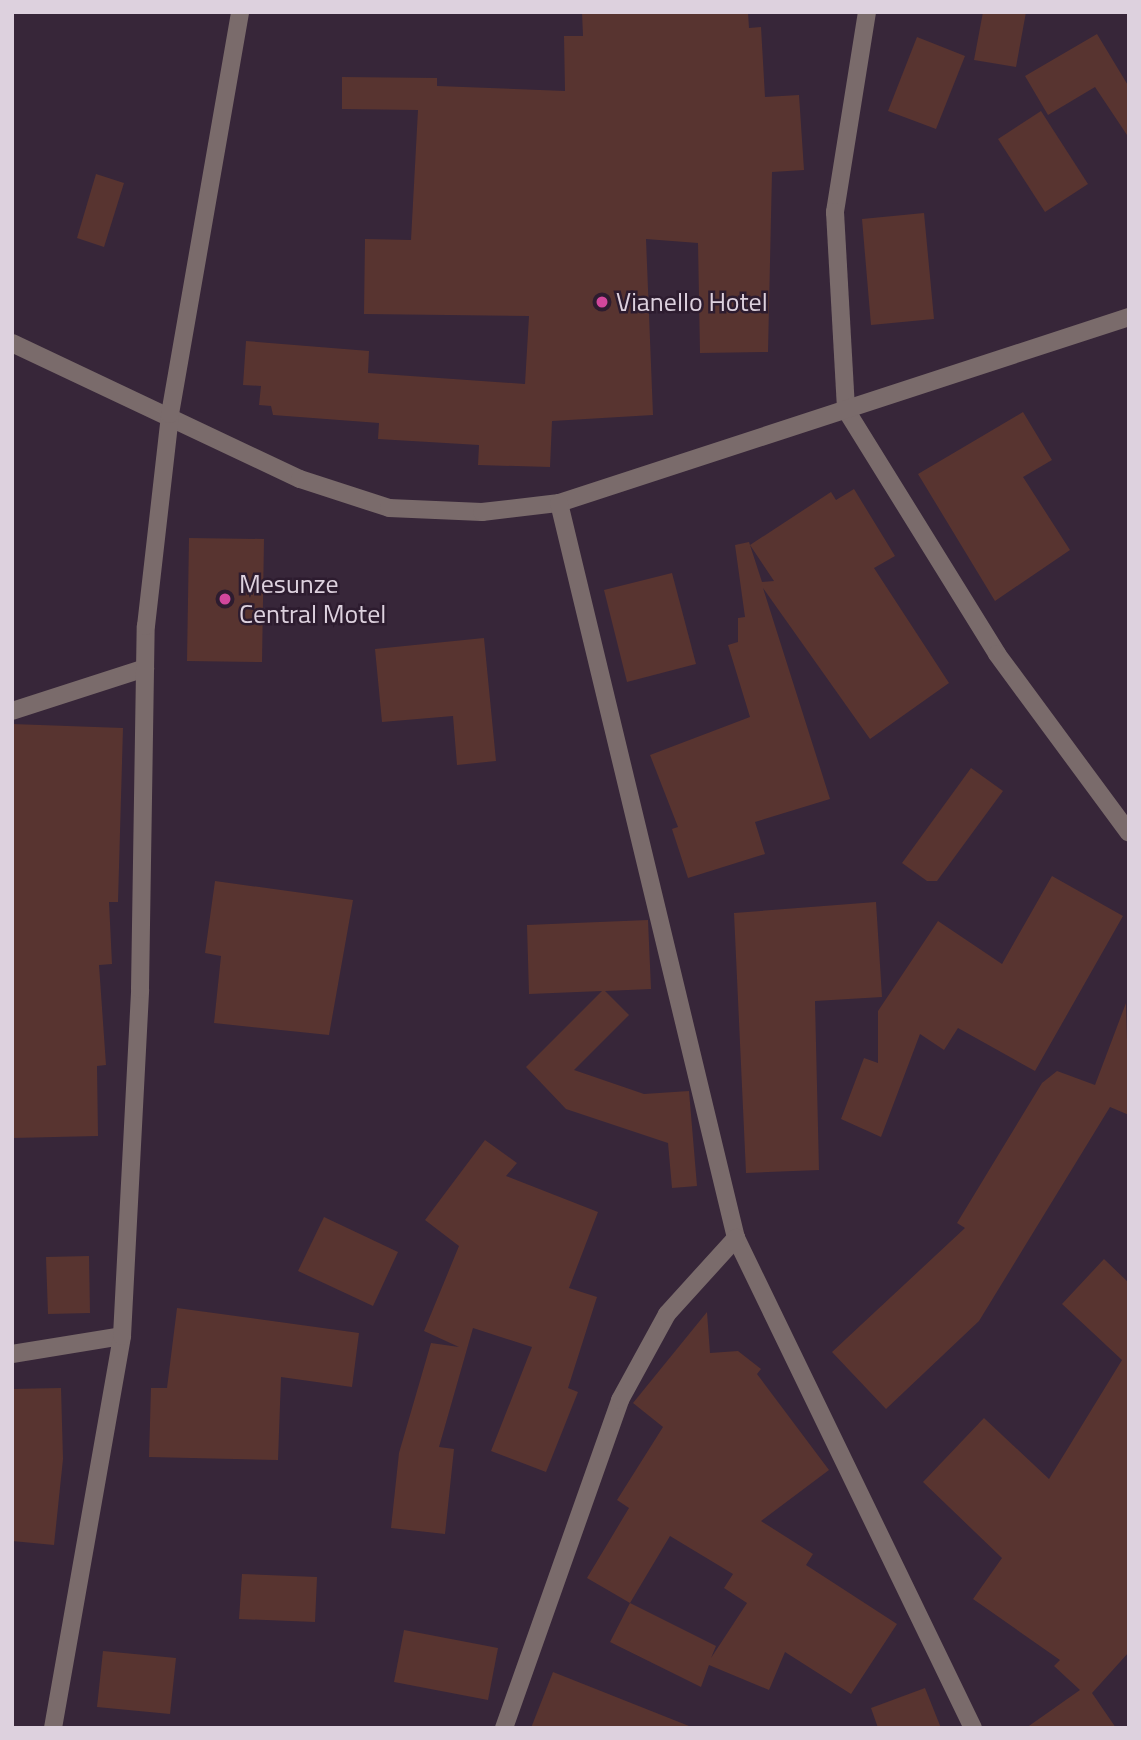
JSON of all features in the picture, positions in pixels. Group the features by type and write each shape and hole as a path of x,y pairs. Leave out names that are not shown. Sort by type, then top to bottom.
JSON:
{"street":[{"path":"52,1728 121,1336 140,989 145,668 170,414 240,12"},
{"path":"867,12 835,212 846,411 998,654 1129,833"},
{"path":"12,343 170,414 300,479 389,508 482,512 559,503 1129,317"},
{"path":"559,503 736,1238 973,1728"},
{"path":"12,712 145,668"},
{"path":"504,1728 620,1400 667,1314 736,1238"},
{"path":"12,1354 121,1336"}],"building":[{"path":"582,12 748,12 749,28 761,27 765,97 799,95 804,170 772,172 768,352 700,353 698,243 646,239 653,415 552,421 550,467 478,465 479,445 378,439 379,423 273,415 271,406 259,405 261,386 243,385 246,341 369,351 368,373 525,384 529,316 364,314 365,239 411,240 418,110 342,109 342,77 437,78 437,86 565,91 564,36 583,36"},
{"path":"983,12 1026,12 1016,67 974,60"},
{"path":"1097,34 1129,87 1129,138 1095,87 1048,115 1025,76"},
{"path":"917,37 965,56 936,129 888,111"},
{"path":"1041,111 1088,184 1045,212 998,139"},
{"path":"96,174 124,183 104,247 77,238"},
{"path":"924,213 934,319 871,325 862,219"},
{"path":"1023,412 1052,460 1023,477 1070,550 995,601 918,474"},
{"path":"854,489 895,556 874,568 949,683 870,739 763,588 830,799 755,822 765,854 688,878 672,829 678,827 650,755 750,717 728,645 738,642 738,618 745,617 735,545 749,542 762,582 774,581 750,545 831,492 836,500"},
{"path":"189,538 264,539 262,662 187,661"},
{"path":"672,573 696,664 627,682 604,590"},
{"path":"484,638 496,761 457,765 453,716 382,722 375,649"},
{"path":"12,724 123,728 118,902 109,902 112,964 99,965 106,1065 97,1066 98,1136 12,1138"},
{"path":"971,768 1003,791 937,881 927,881 902,863"},
{"path":"1052,876 1123,916 1035,1071 958,1028 944,1050 920,1034 881,1137 841,1119 864,1058 878,1063 878,1011 938,921 1002,964"},
{"path":"215,881 353,900 329,1035 214,1023 221,956 205,953"},
{"path":"876,902 882,997 815,1001 819,1170 746,1173 734,913"},
{"path":"648,920 651,989 605,991 629,1015 574,1070 644,1094 689,1091 697,1186 672,1188 668,1143 566,1109 526,1067 602,991 529,994 527,925"},
{"path":"1126,1003 1129,1115 1110,1107 979,1321 886,1409 832,1352 965,1228 957,1223 1042,1083 1057,1071 1095,1085"},
{"path":"485,1140 517,1163 506,1176 598,1212 569,1288 597,1297 568,1388 578,1392 546,1472 491,1451 532,1347 473,1328 439,1447 454,1449 445,1534 391,1528 399,1453 431,1343 459,1347 424,1331 459,1246 425,1220"},
{"path":"324,1217 398,1252 373,1306 298,1271"},
{"path":"89,1256 90,1313 48,1314 46,1257"},
{"path":"1104,1259 1129,1283 1129,1652 1092,1693 1116,1728 1026,1728 1080,1690 1054,1666 1060,1660 973,1599 1002,1558 923,1482 984,1418 1049,1479 1122,1360 1062,1304"},
{"path":"177,1308 359,1333 352,1387 281,1377 278,1460 149,1457 151,1388 167,1388"},
{"path":"707,1312 710,1353 738,1351 761,1369 757,1374 829,1470 761,1521 813,1554 806,1565 897,1624 851,1694 785,1652 769,1690 709,1665 701,1687 610,1642 630,1603 587,1578 629,1508 617,1500 663,1427 633,1403","holes":["670,1536 733,1574 724,1588 747,1603 711,1658 716,1646 630,1603"]},
{"path":"61,1388 63,1459 54,1545 12,1541 12,1389"},
{"path":"242,1574 317,1577 315,1622 239,1619"},
{"path":"404,1630 498,1648 488,1700 394,1682"},
{"path":"103,1651 176,1658 170,1714 97,1707"},
{"path":"553,1672 689,1726 689,1728 531,1728"},
{"path":"925,1688 941,1728 878,1728 871,1708"}],"place":[{"name":"Vianello Hotel","path":"602,302"},
{"name":"Mesunze Central Motel","path":"225,599"}]}
